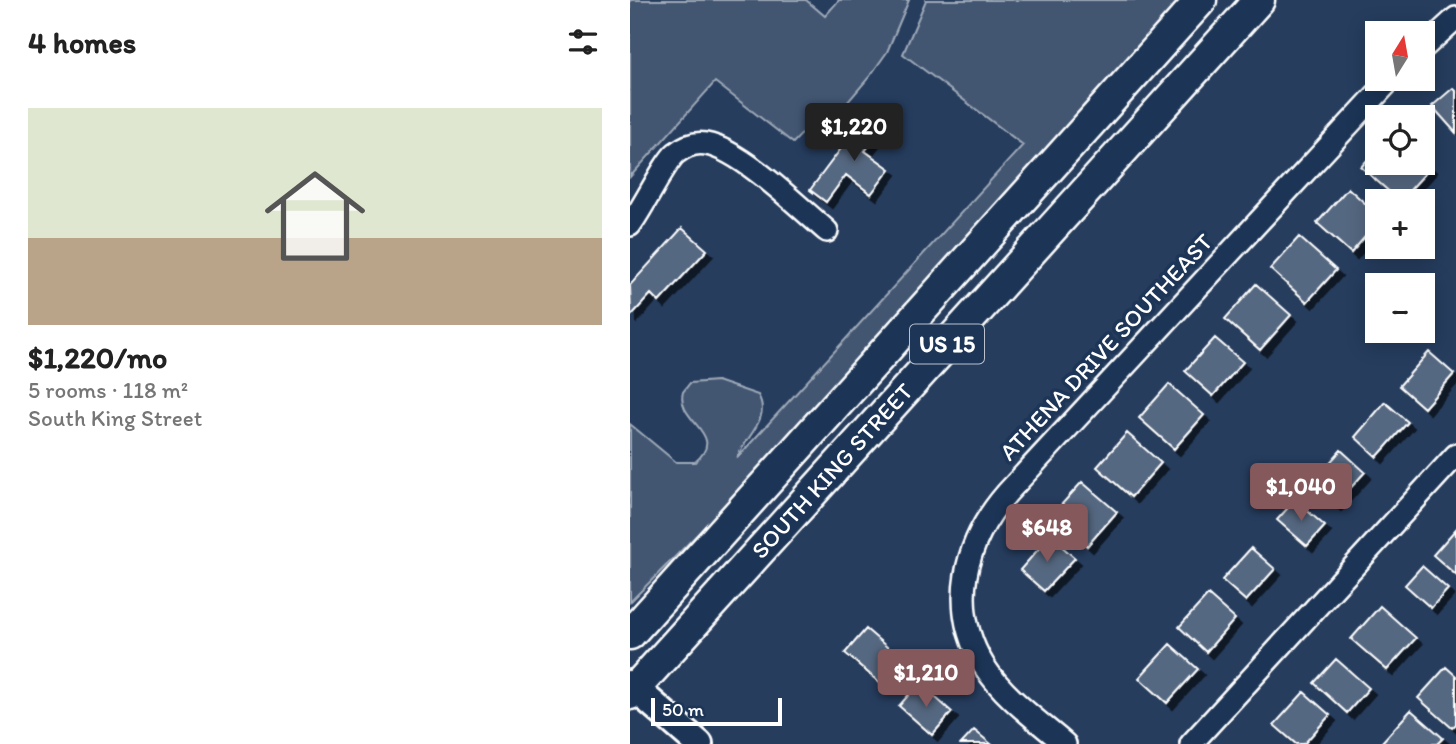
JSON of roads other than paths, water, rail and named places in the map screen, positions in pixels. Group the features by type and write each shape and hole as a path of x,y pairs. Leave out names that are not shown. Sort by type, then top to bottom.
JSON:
{"highway":[{"name":"SOUTH KING STREET","path":"630,634 1200,0"},
{"name":"SOUTH KING STREET","path":"632,689 1259,0"}],"main road":[{"path":"632,689 699,744"}],"street":[{"path":"1435,37 1456,18"},
{"name":"ATHENA DRIVE SOUTHEAST","path":"1065,744 1000,686 984,665 974,644 966,619 965,589 974,541 987,517 1000,501 1380,91"},
{"path":"630,225 647,203 674,154 690,144 706,144 727,152 750,168 827,231"},
{"path":"1191,744 1456,455"}]}
